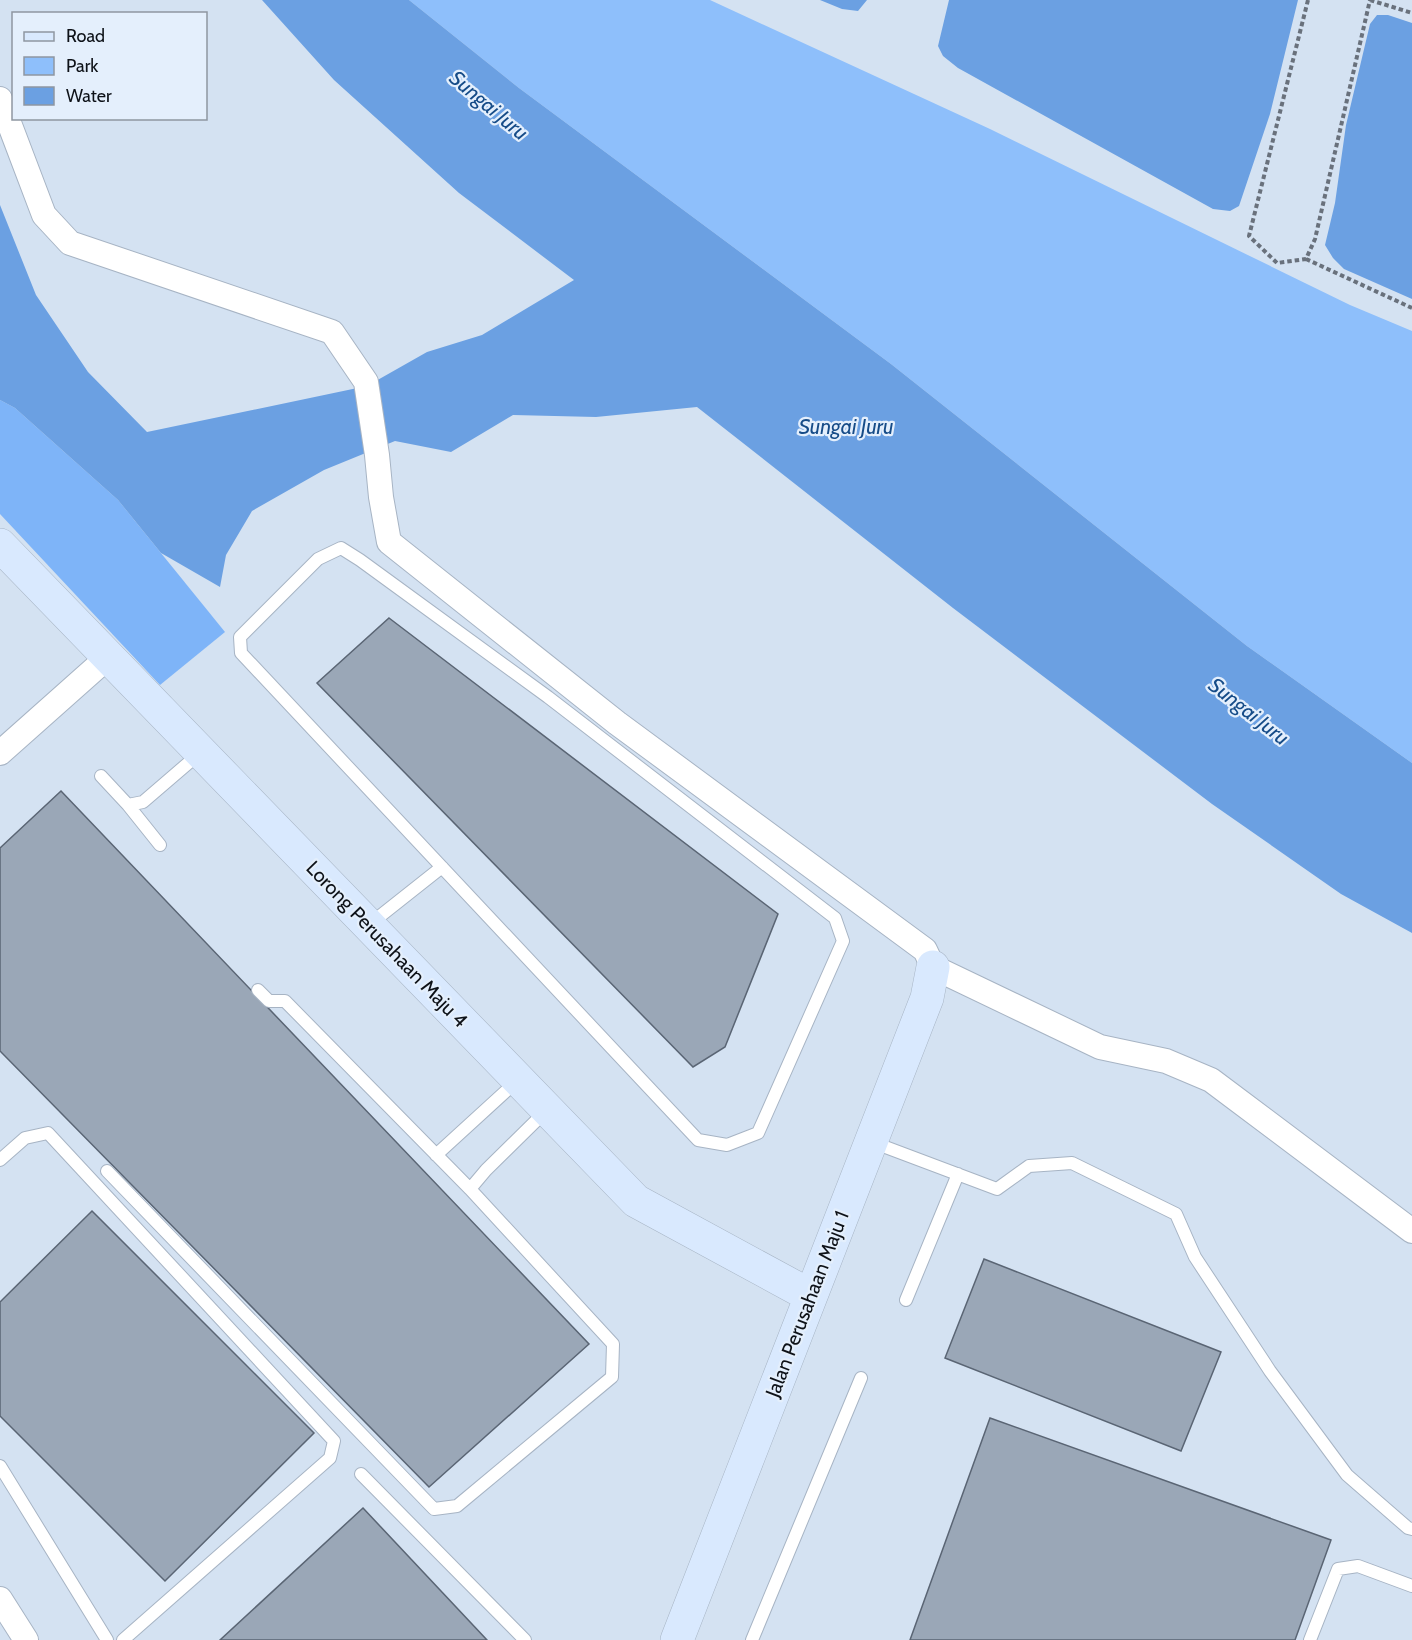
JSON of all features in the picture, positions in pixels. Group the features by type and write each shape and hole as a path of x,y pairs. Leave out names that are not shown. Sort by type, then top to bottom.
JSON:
{"street":[{"path":"0,99 44,215 70,243 332,332 366,382 389,542 618,723 925,950 933,967 1100,1047 1166,1061 1211,1080 1412,1231"},
{"name":"Lorong Perusahaan Maju 4","path":"0,545 636,1202 811,1296"},
{"path":"0,753 108,657"},
{"name":"Jalan Perusahaan Maju 1","path":"677,1640 927,998 933,967"},
{"path":"0,1599 26,1640"}],"lane":[{"path":"341,548 548,697 835,918 843,941 758,1133 728,1145 698,1140 442,867 241,652 240,637 318,559 341,548"},
{"path":"128,805 143,802 201,752"},
{"path":"101,776 160,845"},
{"path":"369,926 442,867"},
{"path":"107,1172 434,1509 457,1506 612,1377 613,1344 470,1189 285,1001 269,1000 258,990"},
{"path":"436,1155 518,1080"},
{"path":"470,1189 486,1170 547,1110"},
{"path":"0,1160 25,1138 48,1133 334,1441 330,1458 123,1640"},
{"path":"871,1142 997,1189 1029,1166 1072,1163 1176,1214 1195,1257 1270,1371 1347,1475 1412,1529"},
{"path":"906,1300 958,1174"},
{"path":"752,1640 861,1378"},
{"path":"0,1466 107,1640"},
{"path":"360,1474 525,1640"},
{"path":"1310,1640 1338,1569 1358,1566 1412,1586"}],"path":[{"path":"1308,0 1249,236 1276,263 1306,259 1412,308"},
{"path":"1306,259 1315,239 1370,0 1412,13"}],"green space":[{"path":"409,0 710,0 990,129 1350,305 1412,331 1412,763 1247,646 891,364 519,88"}],"shaded area":[{"path":"0,400 15,408 118,500 225,632 160,685 0,514"}],"water":[{"name":"Sungai Juru","path":"262,0 409,0 519,88 891,364 1247,646 1412,763 1412,933 1341,894 1212,804 953,608 697,407 596,417 513,415 451,452 395,441 324,470 252,511 226,555 220,587 161,553 118,500 15,408 0,400 0,205 36,295 88,372 147,432 367,386 427,352 482,335 574,280 459,193 334,80"},
{"path":"820,0 867,0 858,11 842,9"},
{"path":"949,0 1298,0 1270,114 1239,206 1230,211 1213,209 958,68 943,56 938,46"},
{"path":"1377,15 1388,15 1412,23 1412,299 1344,269 1325,245 1335,203 1346,125 1370,24"}],"building":[{"path":"389,618 778,914 725,1047 693,1067 317,683"},
{"path":"61,791 589,1344 429,1487 0,1051 0,848"},
{"path":"92,1211 314,1433 165,1581 0,1416 0,1302"},
{"path":"984,1259 1221,1352 1181,1451 945,1358"},
{"path":"990,1418 1331,1540 1295,1640 910,1640"},
{"path":"363,1508 487,1640 220,1640"}]}
